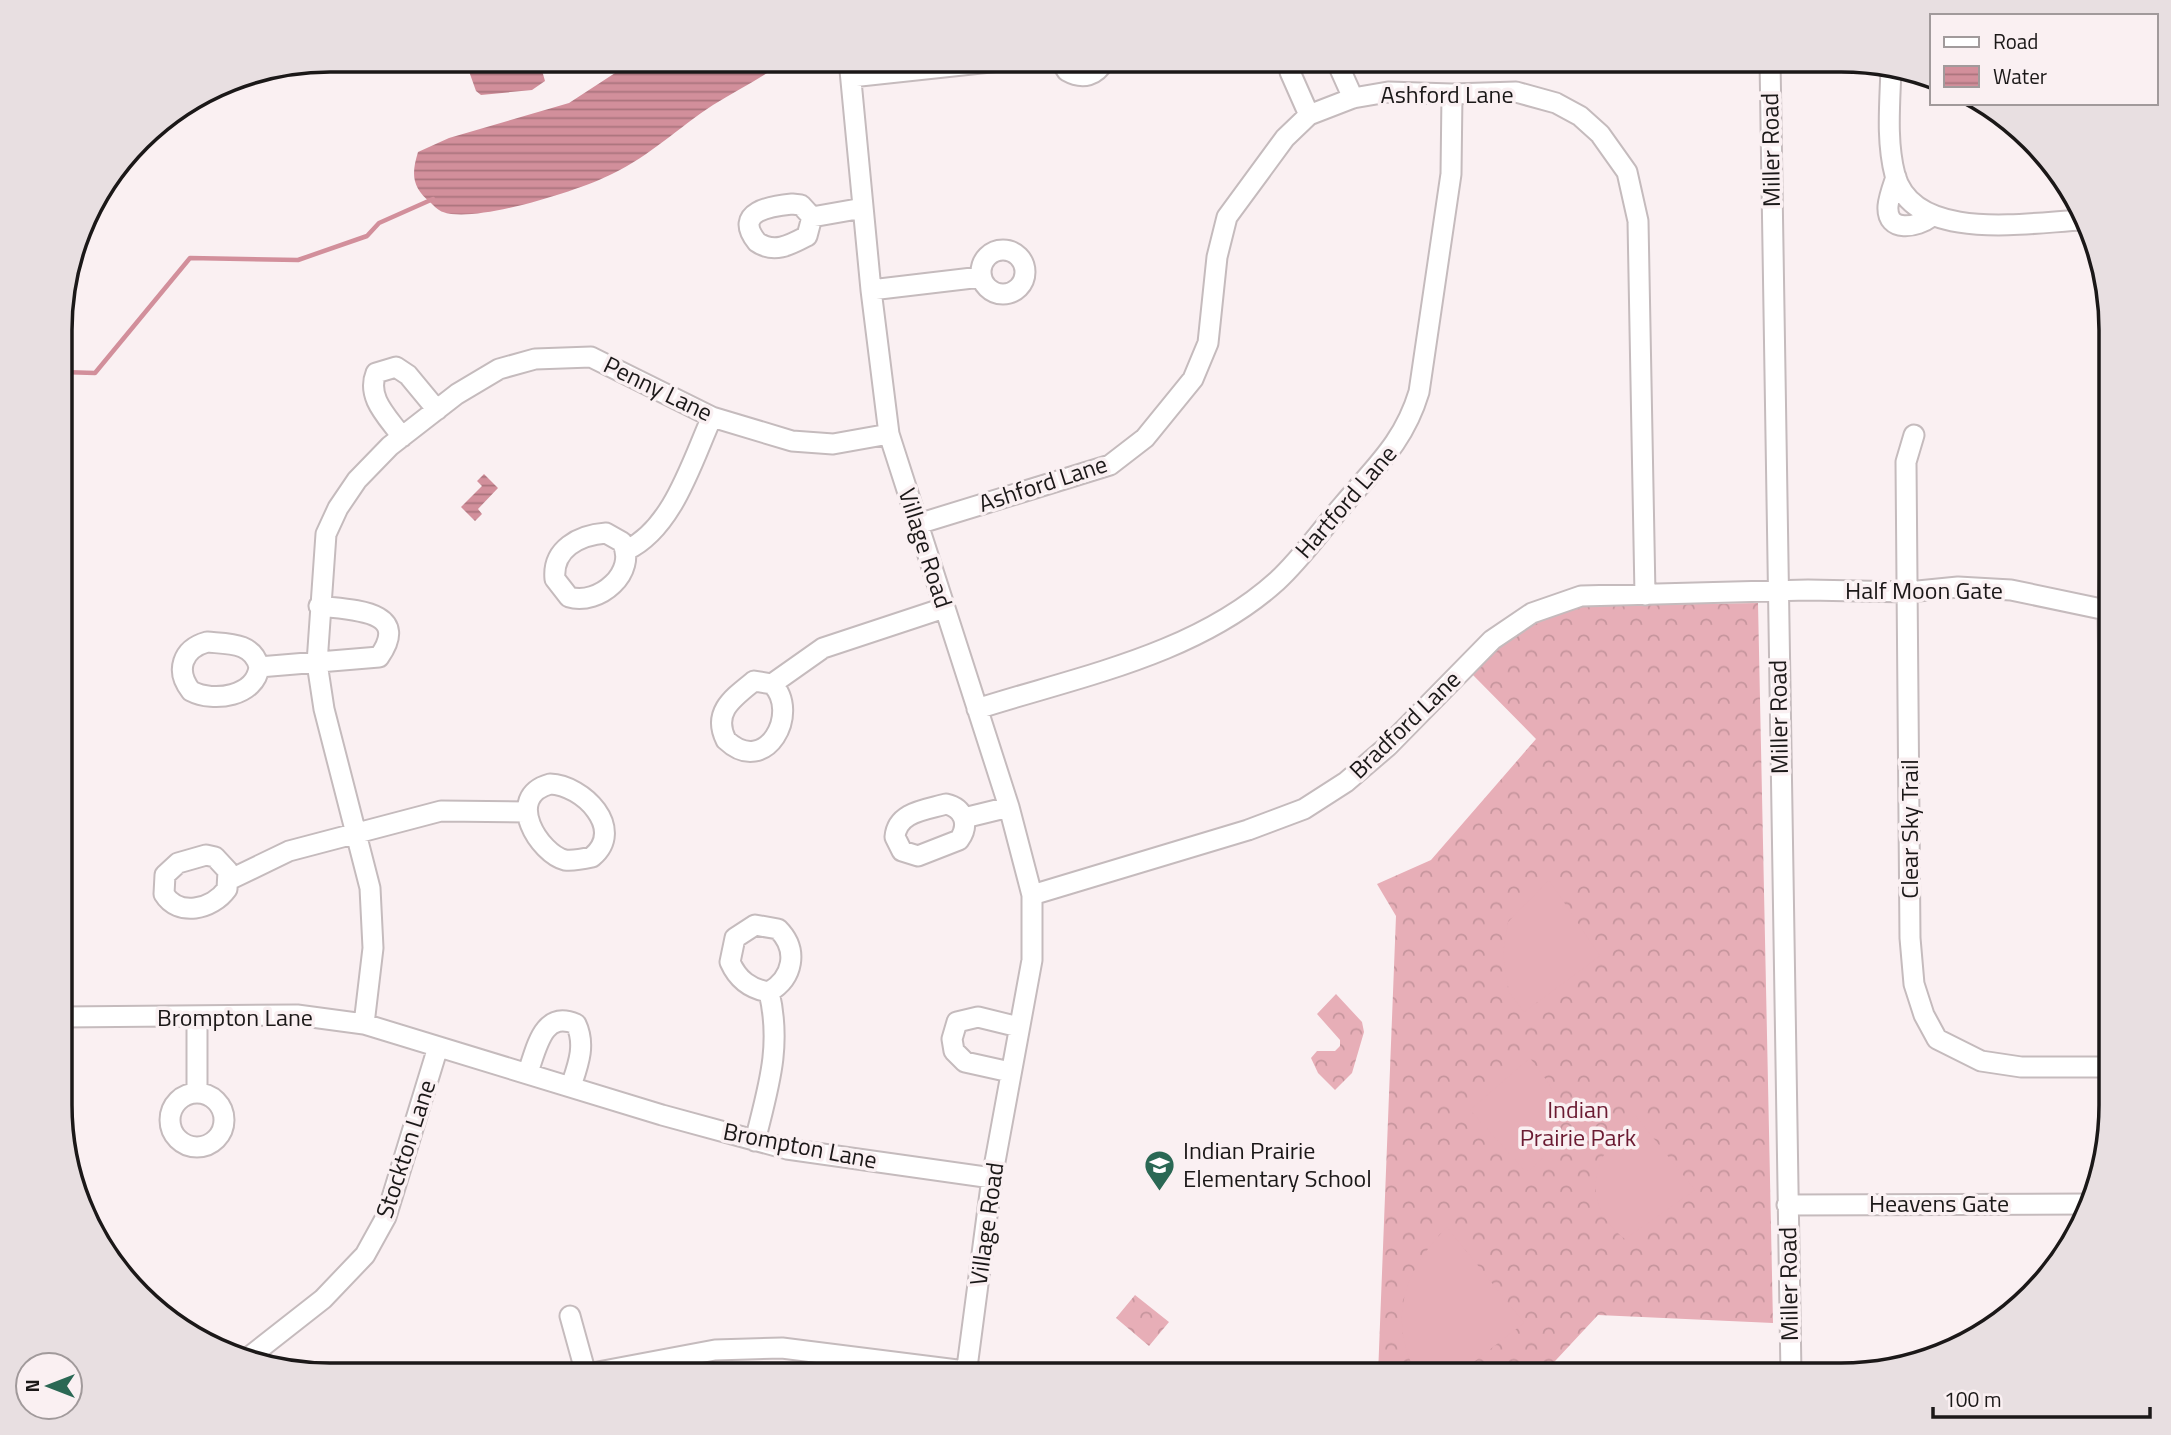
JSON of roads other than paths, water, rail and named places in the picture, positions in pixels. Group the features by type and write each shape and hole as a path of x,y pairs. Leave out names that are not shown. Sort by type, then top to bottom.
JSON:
{"street":[{"name":"Village Road","path":"850,72 871,290 889,434 1009,807 1032,895 1032,960 992,1178 968,1363"},
{"path":"1070,72 1084,76 1096,72"},
{"path":"1290,72 1309,115"},
{"path":"1342,72 1353,97"},
{"name":"Miller Road","path":"1770,72 1791,1363"},
{"path":"1891,77 1889,110 1896,177 1913,202 1931,217 1973,225 2075,220"},
{"name":"Ashford Lane","path":"918,523 1110,465 1145,438 1193,379 1208,343 1217,257 1227,217 1285,138 1309,115 1353,97 1388,92 1516,92 1556,103 1580,116 1600,134 1627,172 1638,221 1645,595"},
{"name":"Hartford Lane","path":"977,709 1170,648 1230,617 1278,580 1392,452 1412,414 1419,392 1451,174 1452,94"},
{"path":"813,217 863,208"},
{"path":"871,290 981,277"},
{"name":"Penny Lane","path":"364,1024 373,948 370,888 324,709 317,663 326,534 338,508 359,478 402,437 437,410 499,369 535,359 591,357 712,417 814,444 833,444 889,434"},
{"path":"402,437 375,398 372,384 376,373 396,367 408,375 437,410"},
{"path":"627,550 641,543 666,516 712,417"},
{"name":"Clear Sky Trail","path":"1914,435 1906,462 1910,938 1914,984 1924,1015 1937,1039 1981,1061 2021,1067 2099,1067"},
{"name":"Half Moon Gate","path":"1777,592 1908,592 1958,587 2011,590 2099,609"},
{"name":"Bradford Lane","path":"1032,895 1248,830 1304,809 1346,782 1388,746 1492,640 1532,613 1581,596 1777,592"},
{"path":"259,667 379,657 387,646 388,632 384,621 376,614 319,606"},
{"path":"772,684 823,648 944,608"},
{"path":"964,817 1009,807"},
{"path":"229,880 289,851 441,811 526,812"},
{"path":"755,1141 775,1063 775,1020 769,992"},
{"name":"Brompton Lane","path":"72,1017 297,1015 364,1024 787,1149 992,1178"},
{"path":"1010,1072 965,1062 954,1051 953,1029 957,1022 978,1017 1019,1027"},
{"path":"197,1018 197,1093"},
{"path":"528,1072 544,1030 553,1021 566,1020 576,1024 582,1035 571,1086"},
{"name":"Stockton Lane","path":"255,1352 323,1299 366,1255 386,1217 438,1047"},
{"name":"Heavens Gate","path":"1787,1205 2080,1204"},
{"path":"570,1316 581,1363"},
{"path":"647,1363 715,1350 782,1348 893,1363"}],"water":[{"path":"469,72 542,72 545,81 532,90 481,95 476,91"},
{"path":"617,72 768,72 713,105 639,159 612,174 577,188 528,204 458,214 440,211 420,192 414,174 418,152 449,138 569,103"},
{"path":"484,474 498,488 478,509 482,514 475,521 461,507 482,486 477,481"}],"waterway":[{"path":"72,372 95,373 190,258 298,260 367,236 379,223 433,199"}],"place":[{"name":"Indian Prairie Elementary School","path":"1160,1192"}],"park label":[{"name":"Indian Prairie Park","path":"1578,1124"}]}
